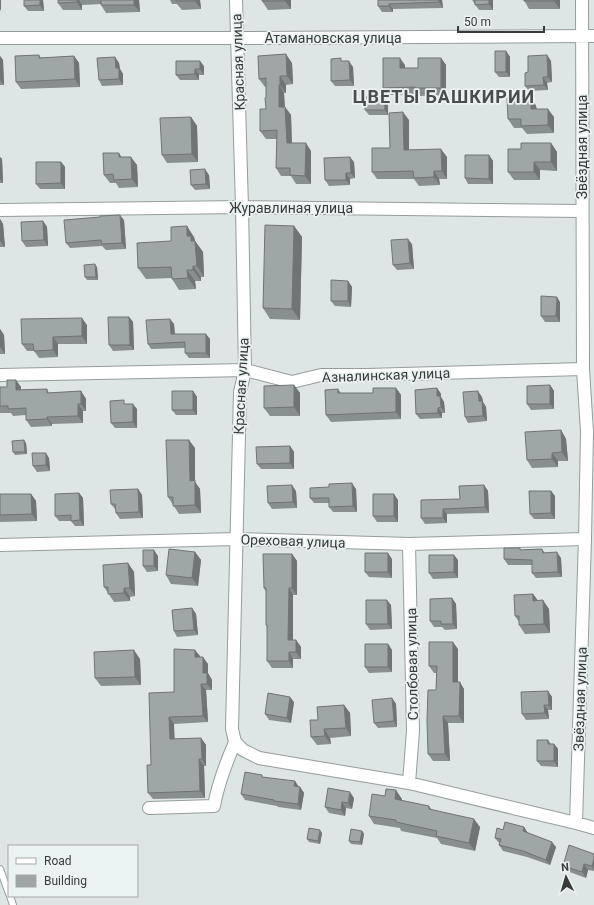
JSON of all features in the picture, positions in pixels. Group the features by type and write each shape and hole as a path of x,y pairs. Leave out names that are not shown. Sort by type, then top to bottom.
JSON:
{"street":[{"name":"Красная улица","path":"235,742 232,729 236,539 240,392 244,370 242,208 236,0"},
{"name":"Звёздная улица","path":"576,823 590,432 583,369 582,210 588,37 582,0"},
{"name":"Атамановская улица","path":"0,38 588,37"},
{"name":"Журавлиная улица","path":"0,210 242,208 582,210"},
{"name":"Азналинская улица","path":"0,375 244,370 292,382 321,375 583,369"},
{"name":"Ореховая улица","path":"0,545 236,539 409,544 585,539"},
{"name":"Столбовая улица","path":"409,544 413,731 410,783"},
{"path":"148,808 214,806 223,770 235,742 243,750 259,758 410,783 594,828"}],"lane":[{"path":"0,869 8,892"}],"building":[{"path":"24,0 40,0 40,5 24,6"},
{"path":"58,0 77,0 77,2 58,3"},
{"path":"101,0 134,0 134,5 101,5"},
{"path":"195,0 195,1 176,1"},
{"path":"285,0 285,1 262,1"},
{"path":"378,0 439,0 439,2 389,4 389,6 378,6"},
{"path":"475,0 489,0 489,4 475,5"},
{"path":"554,0 554,1 524,1"},
{"path":"495,51 506,51 506,72 495,72"},
{"path":"286,54 287,76 280,76 279,107 285,107 287,143 306,143 305,176 290,175 290,168 276,168 277,130 260,131 260,109 266,109 266,78 259,79 258,56"},
{"path":"39,55 39,58 74,56 75,79 16,82 15,56"},
{"path":"547,55 548,77 543,77 544,85 525,86 525,73 528,72 528,56"},
{"path":"115,57 116,68 119,68 119,79 99,80 97,58"},
{"path":"341,58 341,61 349,61 350,80 331,81 331,59"},
{"path":"383,58 400,58 400,68 418,68 418,58 441,58 441,88 383,88"},
{"path":"176,61 200,61 200,69 195,69 195,74 176,75"},
{"path":"365,97 384,97 385,110 365,110"},
{"path":"531,97 531,109 548,109 548,125 521,126 521,119 508,119 507,98"},
{"path":"403,112 404,150 441,149 442,171 434,171 434,177 414,178 413,171 372,172 372,148 390,148 389,113"},
{"path":"191,117 192,154 162,155 160,118"},
{"path":"521,143 551,143 551,162 534,162 534,172 508,172 508,149 521,149"},
{"path":"103,153 119,153 119,157 131,157 132,179 114,180 113,174 104,175"},
{"path":"465,155 489,155 489,179 465,178"},
{"path":"350,157 351,173 346,173 346,180 325,180 324,158"},
{"path":"36,162 61,162 61,183 36,184"},
{"path":"205,169 206,184 191,185 190,170"},
{"path":"120,215 122,243 102,244 101,240 66,243 64,220"},
{"path":"43,221 44,240 22,241 21,222"},
{"path":"265,225 294,226 292,309 263,308"},
{"path":"187,226 187,236 191,236 191,241 195,241 197,266 193,266 193,270 187,270 188,278 172,279 171,267 138,268 137,243 171,241 171,227"},
{"path":"408,239 410,263 393,265 391,240"},
{"path":"95,264 96,277 85,277 84,265"},
{"path":"331,280 348,281 348,301 331,301"},
{"path":"541,296 557,297 556,316 541,316"},
{"path":"108,317 129,317 130,345 109,345"},
{"path":"82,318 82,336 53,337 53,350 34,351 33,344 22,344 21,319"},
{"path":"170,319 171,334 206,334 206,353 185,353 185,342 148,344 146,320"},
{"path":"7,380 16,380 16,390 47,389 47,393 81,391 81,404 78,404 78,416 47,417 47,419 26,420 26,408 8,409 8,406 0,406 0,387 7,387"},
{"path":"294,385 294,407 264,408 264,386"},
{"path":"550,385 550,404 527,404 527,386"},
{"path":"373,388 396,388 396,412 326,415 325,390 338,389 338,393 373,393"},
{"path":"437,388 437,396 440,396 441,407 438,408 438,413 416,414 415,390"},
{"path":"172,391 193,391 193,410 172,410"},
{"path":"478,391 479,401 482,401 483,416 465,417 463,392"},
{"path":"124,400 124,404 133,404 133,422 111,423 110,401"},
{"path":"561,430 562,452 552,453 552,459 527,460 525,432"},
{"path":"24,440 25,452 13,452 12,441"},
{"path":"166,440 189,440 190,481 195,480 195,505 173,506 173,497 168,497"},
{"path":"290,446 290,463 257,464 256,447"},
{"path":"32,453 46,453 46,465 33,466"},
{"path":"352,483 353,506 329,507 329,498 310,498 310,488 329,487 329,484"},
{"path":"292,485 293,502 268,503 267,486"},
{"path":"484,485 485,507 443,509 443,518 421,518 421,500 460,499 459,486"},
{"path":"138,489 139,512 116,513 115,504 111,504 110,490"},
{"path":"529,491 551,491 551,513 530,514"},
{"path":"79,493 80,520 71,521 71,515 55,516 55,494"},
{"path":"0,494 31,494 32,514 0,515"},
{"path":"373,494 394,494 394,516 373,516"},
{"path":"504,548 520,548 520,550 542,549 543,553 557,552 558,572 532,573 532,560 504,559"},
{"path":"169,549 195,552 192,578 166,575"},
{"path":"143,550 154,550 154,566 143,566"},
{"path":"365,553 388,553 388,572 365,572"},
{"path":"263,554 292,554 292,588 289,588 288,640 296,640 296,652 289,652 289,661 267,661 266,588 264,588"},
{"path":"429,555 454,555 454,572 429,573"},
{"path":"128,563 130,588 124,588 124,593 108,594 108,587 104,587 103,565"},
{"path":"533,594 533,601 543,600 544,624 519,625 519,616 515,616 514,595"},
{"path":"452,598 453,624 441,624 441,621 430,621 430,599"},
{"path":"366,600 387,600 388,624 366,624"},
{"path":"192,608 194,630 174,631 172,610"},
{"path":"429,642 453,642 453,682 460,682 459,716 443,716 445,754 428,754 428,690 436,690 437,666 429,666"},
{"path":"365,644 388,644 388,667 365,667"},
{"path":"174,649 195,650 195,657 203,657 203,673 207,673 207,684 201,684 203,716 169,717 170,739 201,738 202,759 199,759 200,791 148,793 147,765 151,765 149,693 174,692"},
{"path":"134,650 135,677 95,678 94,652"},
{"path":"548,691 549,705 544,705 545,713 522,714 521,692"},
{"path":"268,693 290,697 287,718 265,714"},
{"path":"392,698 394,721 374,723 372,700"},
{"path":"344,705 346,728 324,729 325,736 311,737 310,720 318,720 317,707"},
{"path":"537,740 548,740 548,744 554,744 554,761 537,761"},
{"path":"245,772 262,775 262,777 295,781 294,786 300,787 298,804 241,794"},
{"path":"328,788 350,792 348,803 342,802 341,810 325,807"},
{"path":"386,789 396,790 395,799 429,806 429,809 474,819 469,843 436,836 437,831 396,822 396,820 369,816 372,794 385,796"},
{"path":"505,822 524,827 523,831 552,842 546,860 523,851 499,845 501,839 495,838 497,828 503,830"},
{"path":"309,828 320,830 318,841 307,839"},
{"path":"351,829 362,831 360,842 349,841"},
{"path":"569,845 594,854 592,866 584,864 582,872 563,866"}],"district":[{"name":"ЦВЕТЫ БАШКИРИИ","path":"444,97"}]}
